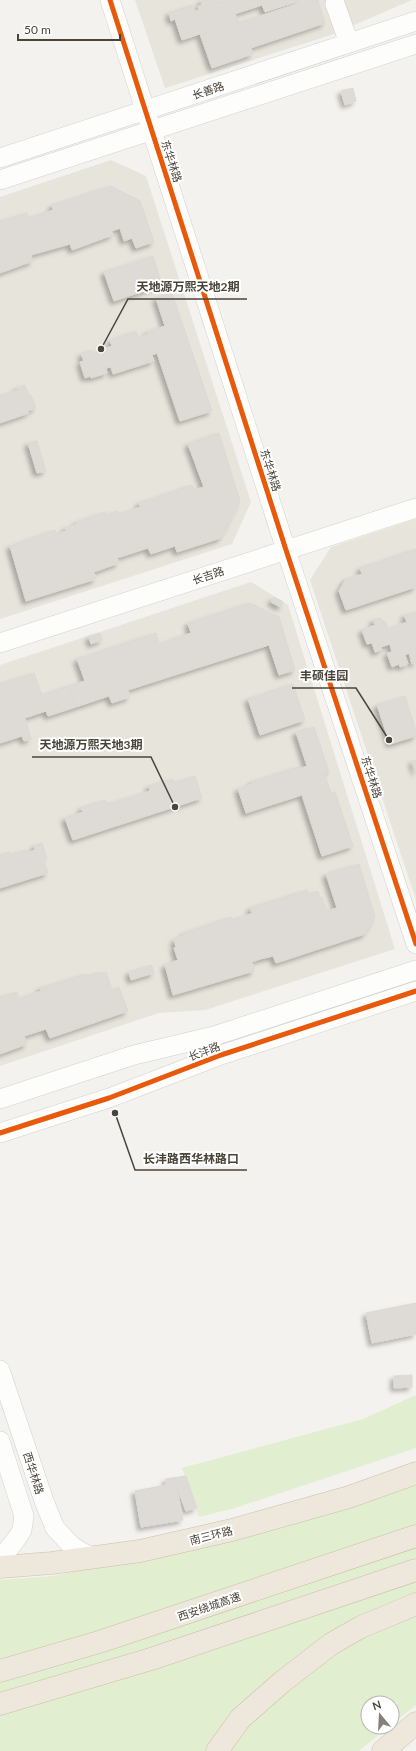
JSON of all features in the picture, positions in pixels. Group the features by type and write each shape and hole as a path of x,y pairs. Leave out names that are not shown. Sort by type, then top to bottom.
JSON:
{"highway":[{"name":"南三环路","path":"0,1567 52,1563 140,1551 232,1530 349,1497 416,1473"},
{"name":"西安绕城高速","path":"0,1671 99,1642 416,1536"},
{"path":"0,1704 151,1659 416,1570"},
{"path":"217,1751 240,1719 282,1682 330,1644 361,1627 416,1604"},
{"path":"0,1663 99,1642"},
{"path":"383,1751 416,1723"}],"street":[{"name":"东华林路","path":"110,0 286,550 416,944"},
{"path":"335,4 349,44"},
{"name":"长善路","path":"0,158 416,21"},
{"name":"长善路","path":"0,180 416,44"},
{"name":"长吉路","path":"0,643 416,508"},
{"name":"长沣路","path":"0,1099 134,1055 214,1036 416,970"},
{"name":"长沣路","path":"0,1133 109,1098 221,1055 416,991"},
{"name":"西华林路","path":"0,1370 44,1501 55,1528 71,1545 81,1552 94,1557"},
{"name":"西华林路","path":"0,1441 24,1516 22,1530 4,1555 0,1558"}],"shaded area":[{"path":"135,0 412,0 331,35 165,88"},
{"path":"111,160 146,176 251,502 232,544 0,619 0,197"},
{"path":"416,519 416,900 310,580 331,547"},
{"path":"251,582 288,605 395,949 205,1010 159,1013 0,1066 0,665"}],"green space":[{"path":"416,1395 416,1448 235,1508 199,1517 182,1468 363,1419"},
{"path":"416,1481 416,1705 400,1718 400,1695 360,1695 360,1735 378,1735 359,1751 0,1751 0,1580 53,1576 143,1558"}],"building":[{"path":"201,0 219,0 220,4 225,2 224,0 302,0 265,12 262,5 235,14 239,23 308,0 318,0 325,23 251,48 253,54 212,68 200,34 182,40 175,19 171,21 169,13 193,5 195,11 199,10 198,6 202,5"},
{"path":"353,88 356,101 345,105 341,91"},
{"path":"111,186 140,201 154,242 136,248 132,238 124,241 120,228 112,231 113,235 72,250 70,244 31,255 33,261 0,273 0,221 27,213 29,218 53,210 52,205"},
{"path":"153,256 162,285 114,301 104,272"},
{"path":"172,293 212,411 180,421 157,353 152,355 154,361 113,374 111,367 106,368 107,373 91,378 91,376 85,378 80,362 84,361 81,354 92,350 93,353 112,346 110,340 136,331 138,338 148,334 147,332 165,326 156,298"},
{"path":"25,385 36,408 28,411 29,413 0,423 0,396 18,390 17,388"},
{"path":"219,433 240,501 221,538 177,552 175,546 151,554 148,548 117,558 119,563 94,572 96,579 26,601 10,546 55,530 57,534 66,531 65,528 77,524 76,522 105,512 106,515 117,511 119,514 135,509 140,507 139,503 192,485 194,490 204,487 188,444"},
{"path":"37,441 46,471 37,473 28,443"},
{"path":"416,549 416,587 346,610 339,591 346,579 362,574 360,568"},
{"path":"274,597 283,602 281,607 271,602"},
{"path":"250,603 279,617 295,670 279,675 269,645 128,690 130,697 112,703 109,696 76,707 69,686 85,681 77,659 156,633 159,644 191,633 188,623"},
{"path":"416,612 416,636 414,636 416,641 416,662 412,664 409,653 405,655 408,664 400,667 399,664 392,667 387,653 392,652 390,644 381,647 382,650 375,652 372,643 367,644 362,630 375,625 373,620 381,618 383,622 385,621 388,629 407,622 404,615"},
{"path":"100,633 102,640 91,644 89,637"},
{"path":"34,673 42,695 69,686 76,707 48,716 46,711 25,718 31,739 24,741 22,736 0,743 0,684"},
{"path":"293,684 305,720 260,735 248,699"},
{"path":"405,696 416,731 416,736 390,744 377,705"},
{"path":"314,727 329,772 324,773 331,793 335,792 353,846 322,856 302,795 246,813 238,789 252,784 251,782 298,767 299,769 307,766 296,732"},
{"path":"416,760 416,773 412,761"},
{"path":"195,776 202,798 73,840 65,818 83,812 81,808 105,800 107,804 150,791 149,786 172,779 174,783"},
{"path":"42,843 47,858 43,859 48,873 0,888 0,855 10,852 11,855 26,850 26,853 35,850 34,846"},
{"path":"359,864 375,917 365,934 276,963 273,956 260,959 252,962 254,971 173,995 165,965 178,960 174,948 176,947 174,940 184,935 184,933 231,917 232,920 245,916 252,913 250,908 307,890 308,894 318,891 327,911 337,908 326,874"},
{"path":"152,965 154,973 131,980 129,972"},
{"path":"106,972 112,990 119,987 128,1011 50,1038 46,1029 24,1036 27,1044 0,1054 0,997 17,992 19,999 41,991 40,988 86,974 88,976"},
{"path":"416,1303 416,1334 372,1343 366,1313"},
{"path":"412,1375 412,1387 394,1388 394,1376"},
{"path":"186,1476 197,1508 186,1511 177,1488 183,1520 141,1527 135,1491 166,1485 166,1479"}],"cycle path":[{"path":"110,0 286,550 416,944"},
{"path":"0,1133 109,1098 221,1055 416,991"}],"place":[{"name":"天地源万熙天地2期","path":"101,349"},
{"name":"丰硕佳园","path":"389,740"},
{"name":"天地源万熙天地3期","path":"175,807"},
{"name":"长沣路西华林路口","path":"115,1113"}]}
